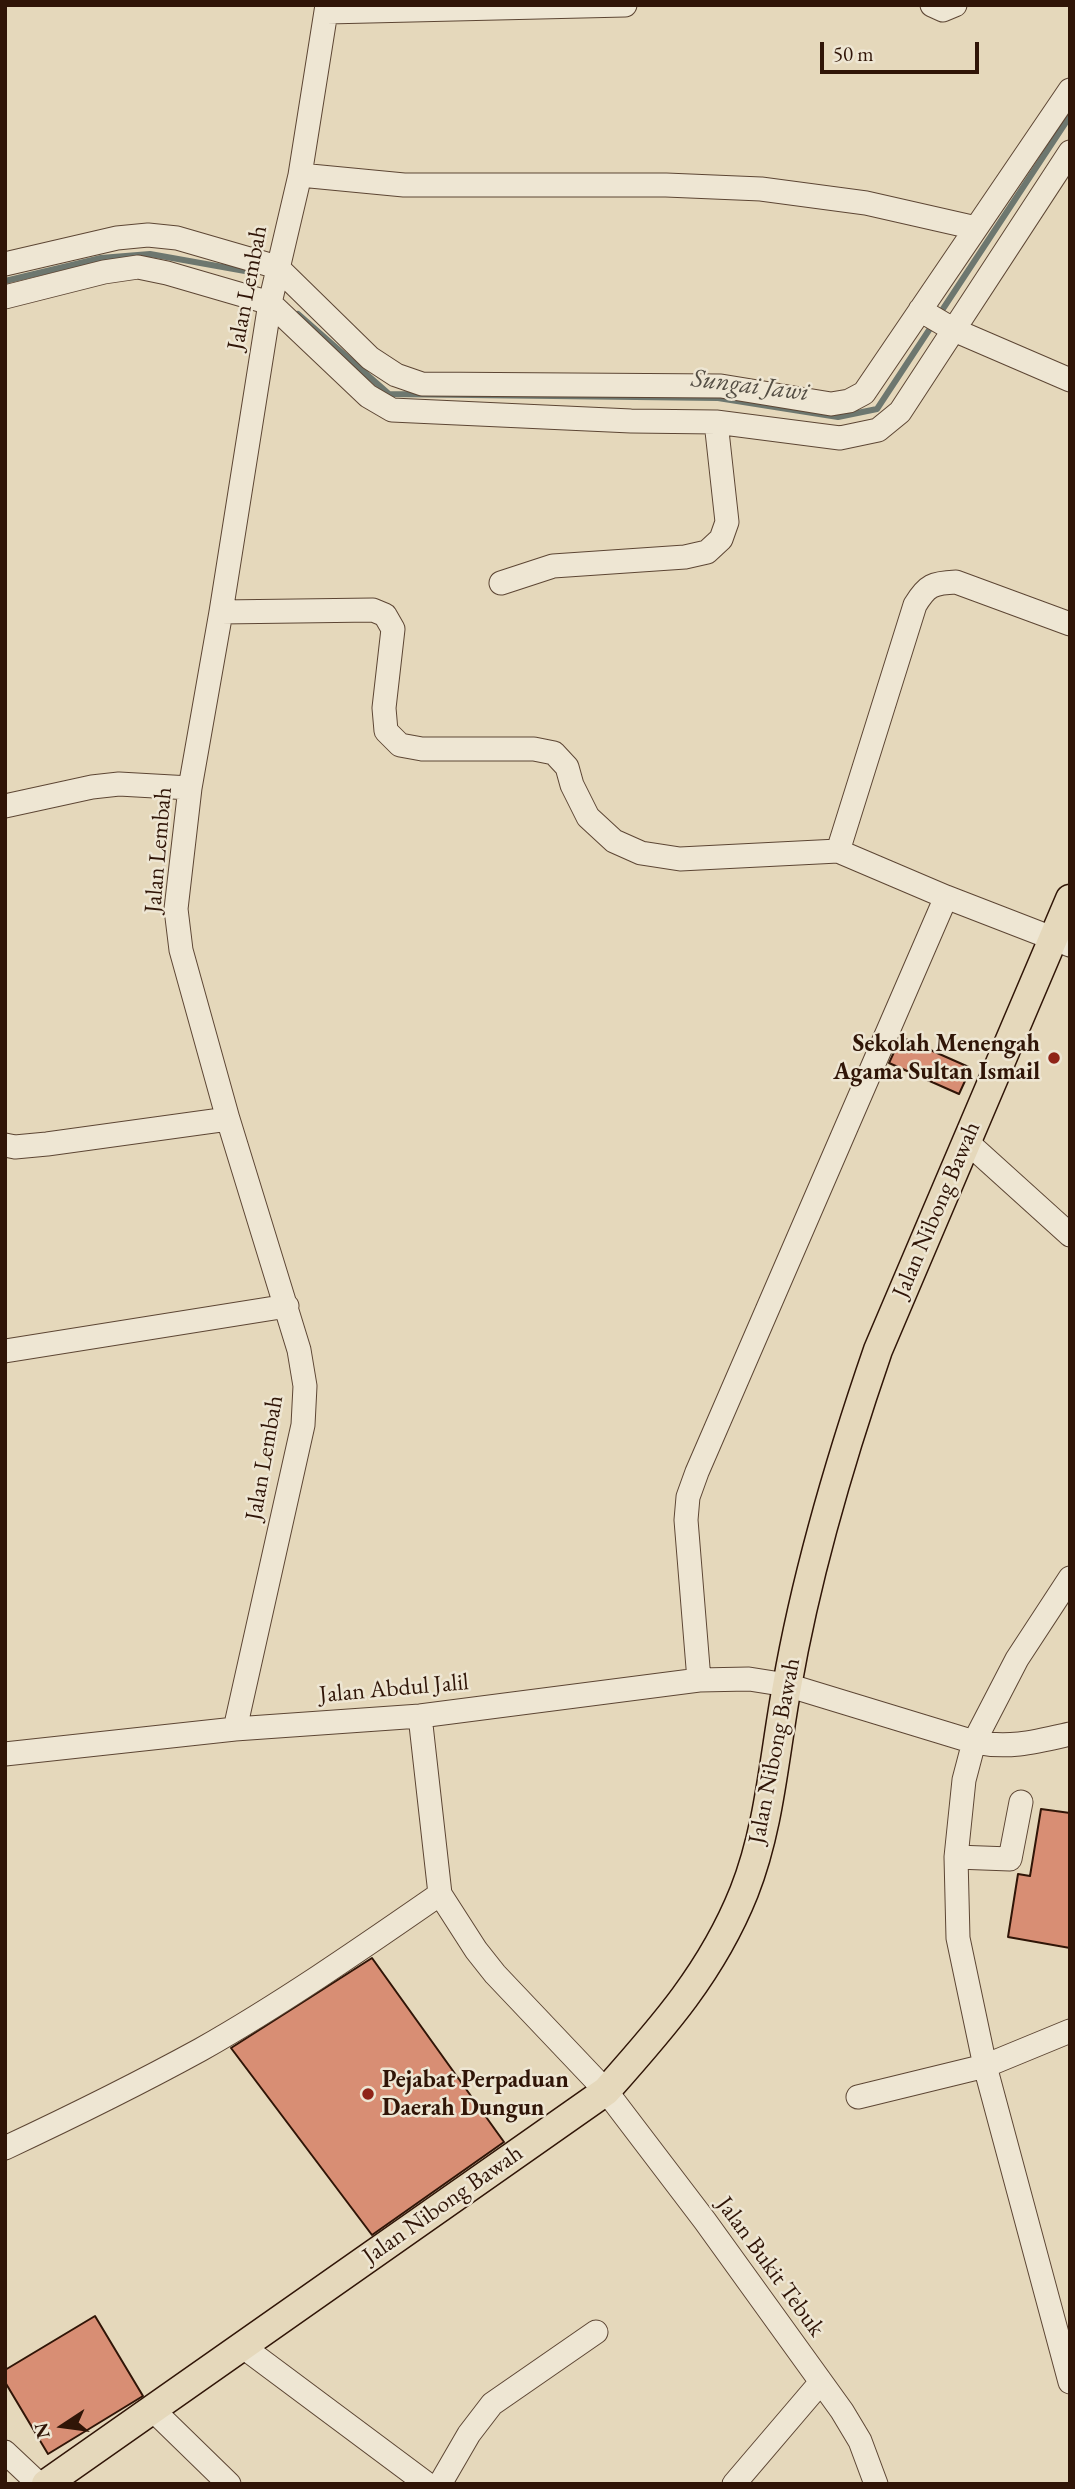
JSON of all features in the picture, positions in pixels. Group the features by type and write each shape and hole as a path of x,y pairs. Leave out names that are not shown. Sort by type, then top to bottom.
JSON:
{"main road":[{"name":"Jalan Nibong Bawah","path":"46,2484 606,2091 671,2017 712,1958 744,1892 766,1822 787,1685 827,1506 854,1420 878,1350 966,1141 1062,942 1070,899"}],"street":[{"path":"327,8 625,5"},
{"path":"932,5 943,10 955,5"},
{"name":"Jalan Lembah","path":"235,1729 303,1425 304,1386 299,1350 287,1306 228,1119 181,950 176,909 190,788 270,303 300,175 327,8"},
{"path":"5,297 104,272 138,267 270,303 368,396 392,410 631,421 716,422 840,438 878,430 900,412 976,228 1070,90"},
{"path":"5,264 117,238 148,235 177,239 277,267 370,358 396,375 422,384 721,386 831,404 849,401 864,393 937,319 1070,152"},
{"path":"300,175 404,185 666,185 761,189 866,203 976,228"},
{"path":"937,319 1070,380"},
{"path":"501,583 554,566 685,557 706,552 721,539 727,522 716,422"},
{"path":"838,851 915,605 923,591 937,583 956,582 1070,624"},
{"path":"221,612 373,610 385,615 393,629 383,708 386,731 400,745 422,748 534,749 554,753 567,767 587,817 614,841 641,853 680,859 838,851 1062,942"},
{"path":"5,806 119,783 190,788"},
{"path":"699,1680 687,1546 688,1497 946,897"},
{"path":"5,1145 15,1147 47,1144 228,1119"},
{"path":"966,1141 1070,1235"},
{"path":"5,1351 287,1306"},
{"path":"1070,1578 1017,1659 974,1742 964,1780 956,1857 958,1938 985,2066 1070,2382"},
{"name":"Jalan Abdul Jalil","path":"5,1754 235,1729 420,1716 699,1680 749,1679 787,1685 974,1742 996,1746 1027,1744 1070,1734"},
{"path":"5,2148 107,2100 202,2049 363,1947 440,1894 420,1716"},
{"path":"956,1857 1010,1859 1021,1802"},
{"name":"Jalan Bukit Tebuk","path":"440,1894 495,1975 606,2091 705,2221 860,2441 876,2484"},
{"path":"858,2097 985,2066 1070,2031"},
{"path":"440,2484 469,2434 492,2404 596,2332"},
{"path":"242,2346 427,2484"},
{"path":"734,2484 821,2382"},
{"path":"152,2409 229,2484"},
{"path":"5,2452 39,2484"}],"building":[{"path":"901,1037 971,1068 959,1094 889,1063"},
{"path":"1041,1809 1070,1813 1070,1948 1008,1937 1018,1874 1030,1876"},
{"name":"Pejabat Perpaduan Daerah Dungun","path":"372,1958 504,2142 372,2235 231,2048"},
{"path":"95,2316 143,2396 48,2454 5,2382 5,2370"}],"waterway":[{"name":"Sungai Jawi","path":"298,314 389,394 718,398 838,417 877,409 1070,116"},
{"name":"Sungai Jawi","path":"5,281 101,258 150,254 245,271"}],"place":[{"name":"Sekolah Menengah Agama Sultan Ismail","path":"1054,1058"},
{"name":"Pejabat Perpaduan Daerah Dungun","path":"368,2094"}]}
